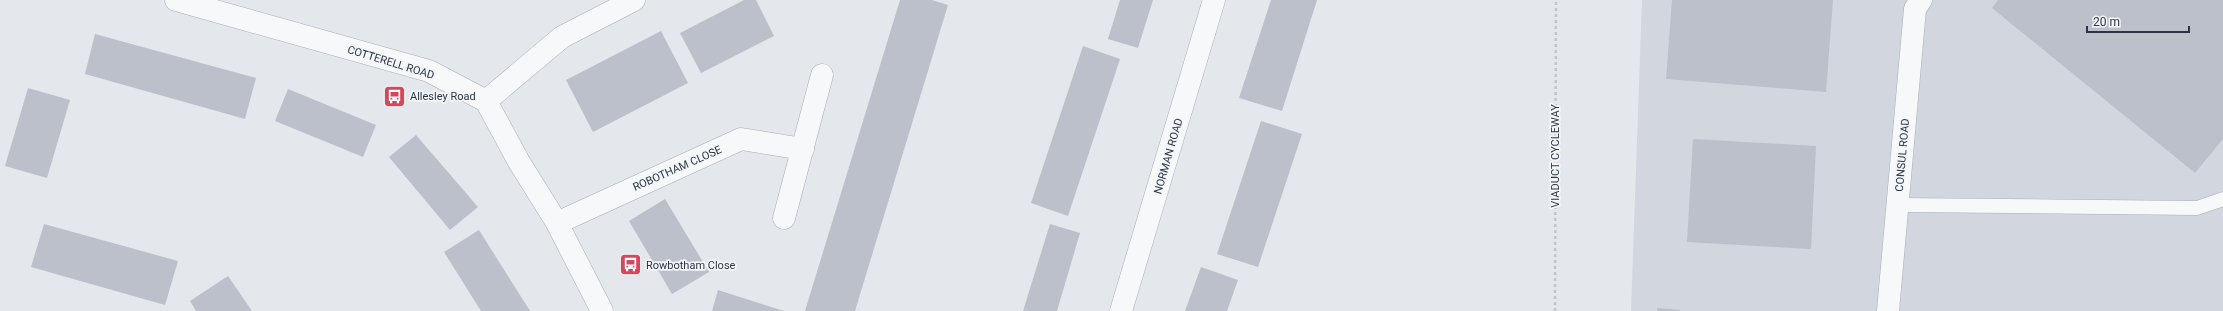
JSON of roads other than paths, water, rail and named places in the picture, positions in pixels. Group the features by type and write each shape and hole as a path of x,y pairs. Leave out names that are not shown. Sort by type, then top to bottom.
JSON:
{"street":[{"name":"COTTERELL ROAD","path":"176,0 429,71 486,101"},
{"path":"602,311 557,223 519,162 486,101 562,37 634,0"},
{"name":"NORMAN ROAD","path":"1121,311 1214,0"},
{"name":"CONSUL ROAD","path":"1888,311 1915,9 1921,0"},
{"path":"784,218 822,75"},
{"name":"ROBOTHAM CLOSE","path":"557,223 741,140 803,149"}],"lane":[{"path":"1898,205 2196,208 2223,199"}],"place":[{"name":"Allesley Road","path":"394,96"},
{"name":"Rowbotham Close","path":"630,265"}]}
